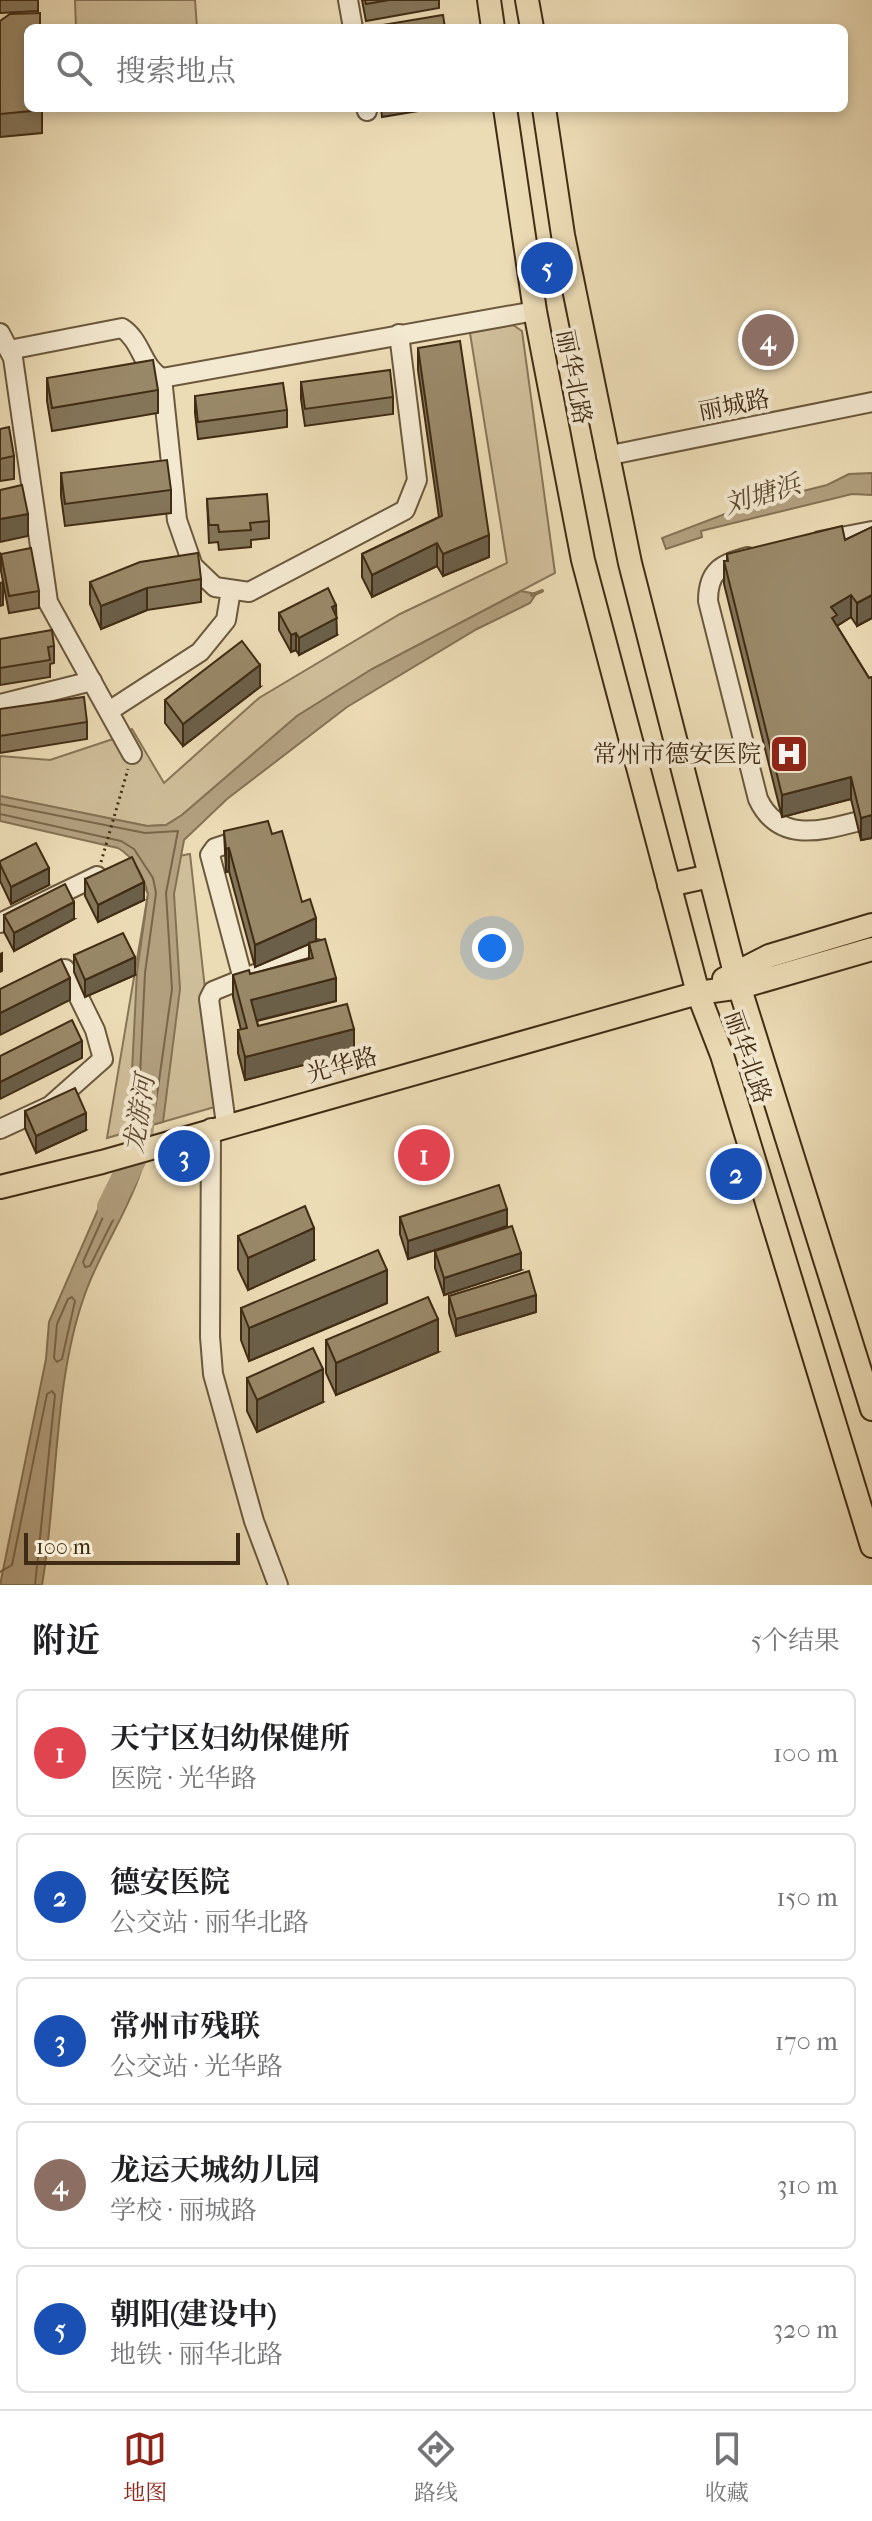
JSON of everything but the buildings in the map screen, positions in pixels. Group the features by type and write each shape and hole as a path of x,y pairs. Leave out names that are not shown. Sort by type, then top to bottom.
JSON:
{"main road":[{"path":"489,0 492,24"},
{"path":"527,0 531,24"},
{"name":"丽华北路","path":"506,112 535,311 586,570 698,993 722,1055 872,1546"},
{"name":"丽华北路","path":"545,112 563,235 628,552 738,980 872,1409"},
{"path":"669,885 710,876"},
{"name":"光华路","path":"738,980 769,956 872,925"},
{"name":"光华路","path":"2,1183 102,1162 218,1126 738,980 872,949"}],"street":[{"path":"348,0 352,24"},
{"path":"132,754 48,602 34,557 33,496 23,426 4,342 122,328 134,336 152,373 162,378 535,311"},
{"path":"162,378 177,520 193,566 215,587 249,592 405,510 417,480 399,334"},
{"name":"丽城路","path":"606,456 872,402"},
{"path":"0,430 23,426"},
{"path":"11,501 33,496"},
{"path":"795,547 872,531"},
{"path":"767,553 724,563 713,572 708,585 708,601 758,799 766,816 779,827 799,832 872,818"},
{"path":"109,711 200,652 226,620 231,590"},
{"path":"0,704 92,681"},
{"path":"243,979 210,855 215,848 256,834"},
{"path":"0,923 97,876"},
{"path":"278,1585 254,1521 213,1374 210,1337 218,1126 209,999 213,991 317,949"},
{"path":"0,1129 50,1106 103,1059 85,1025 65,969"}],"path":[{"path":"105,851 132,754"}],"shaded area":[{"path":"75,0 195,0 197,24 76,24"},
{"path":"513,325 522,331 555,573 372,669 297,716 182,815 166,825 147,826 0,796 0,756 50,760 113,739 132,729 164,783 259,698 400,614 507,563 470,333"},
{"path":"190,854 218,1106 107,1138 148,894 134,864"}],"water":[{"path":"872,473 872,495 852,494 701,531 702,537 666,549 662,538 751,504 827,485 849,474"},
{"path":"521,591 536,594 530,603 477,629 347,707 227,799 184,840 174,894 180,989 163,1122 129,1131 137,972 148,894 144,881 138,868 118,848 0,821 0,796 147,826 166,825 182,815 297,716 372,669"},
{"path":"141,1171 91,1278 75,1328 62,1400 42,1585 0,1585 46,1359 49,1322 110,1182"}],"waterway":[{"path":"532,595 542,591"},
{"name":"龙游河","path":"110,1207 139,1148 144,1094"}],"place":[{"name":"朝阳(建设中)","path":"547,268"},
{"name":"龙运天城幼儿园","path":"768,340"},
{"name":"常州市德安医院","path":"789,754"},
{"name":"天宁区妇幼保健所","path":"424,1155"},
{"name":"常州市残联","path":"184,1156"},
{"name":"德安医院","path":"736,1174"}],"water label":[{"name":"刘塘浜","path":"762,494"}]}
